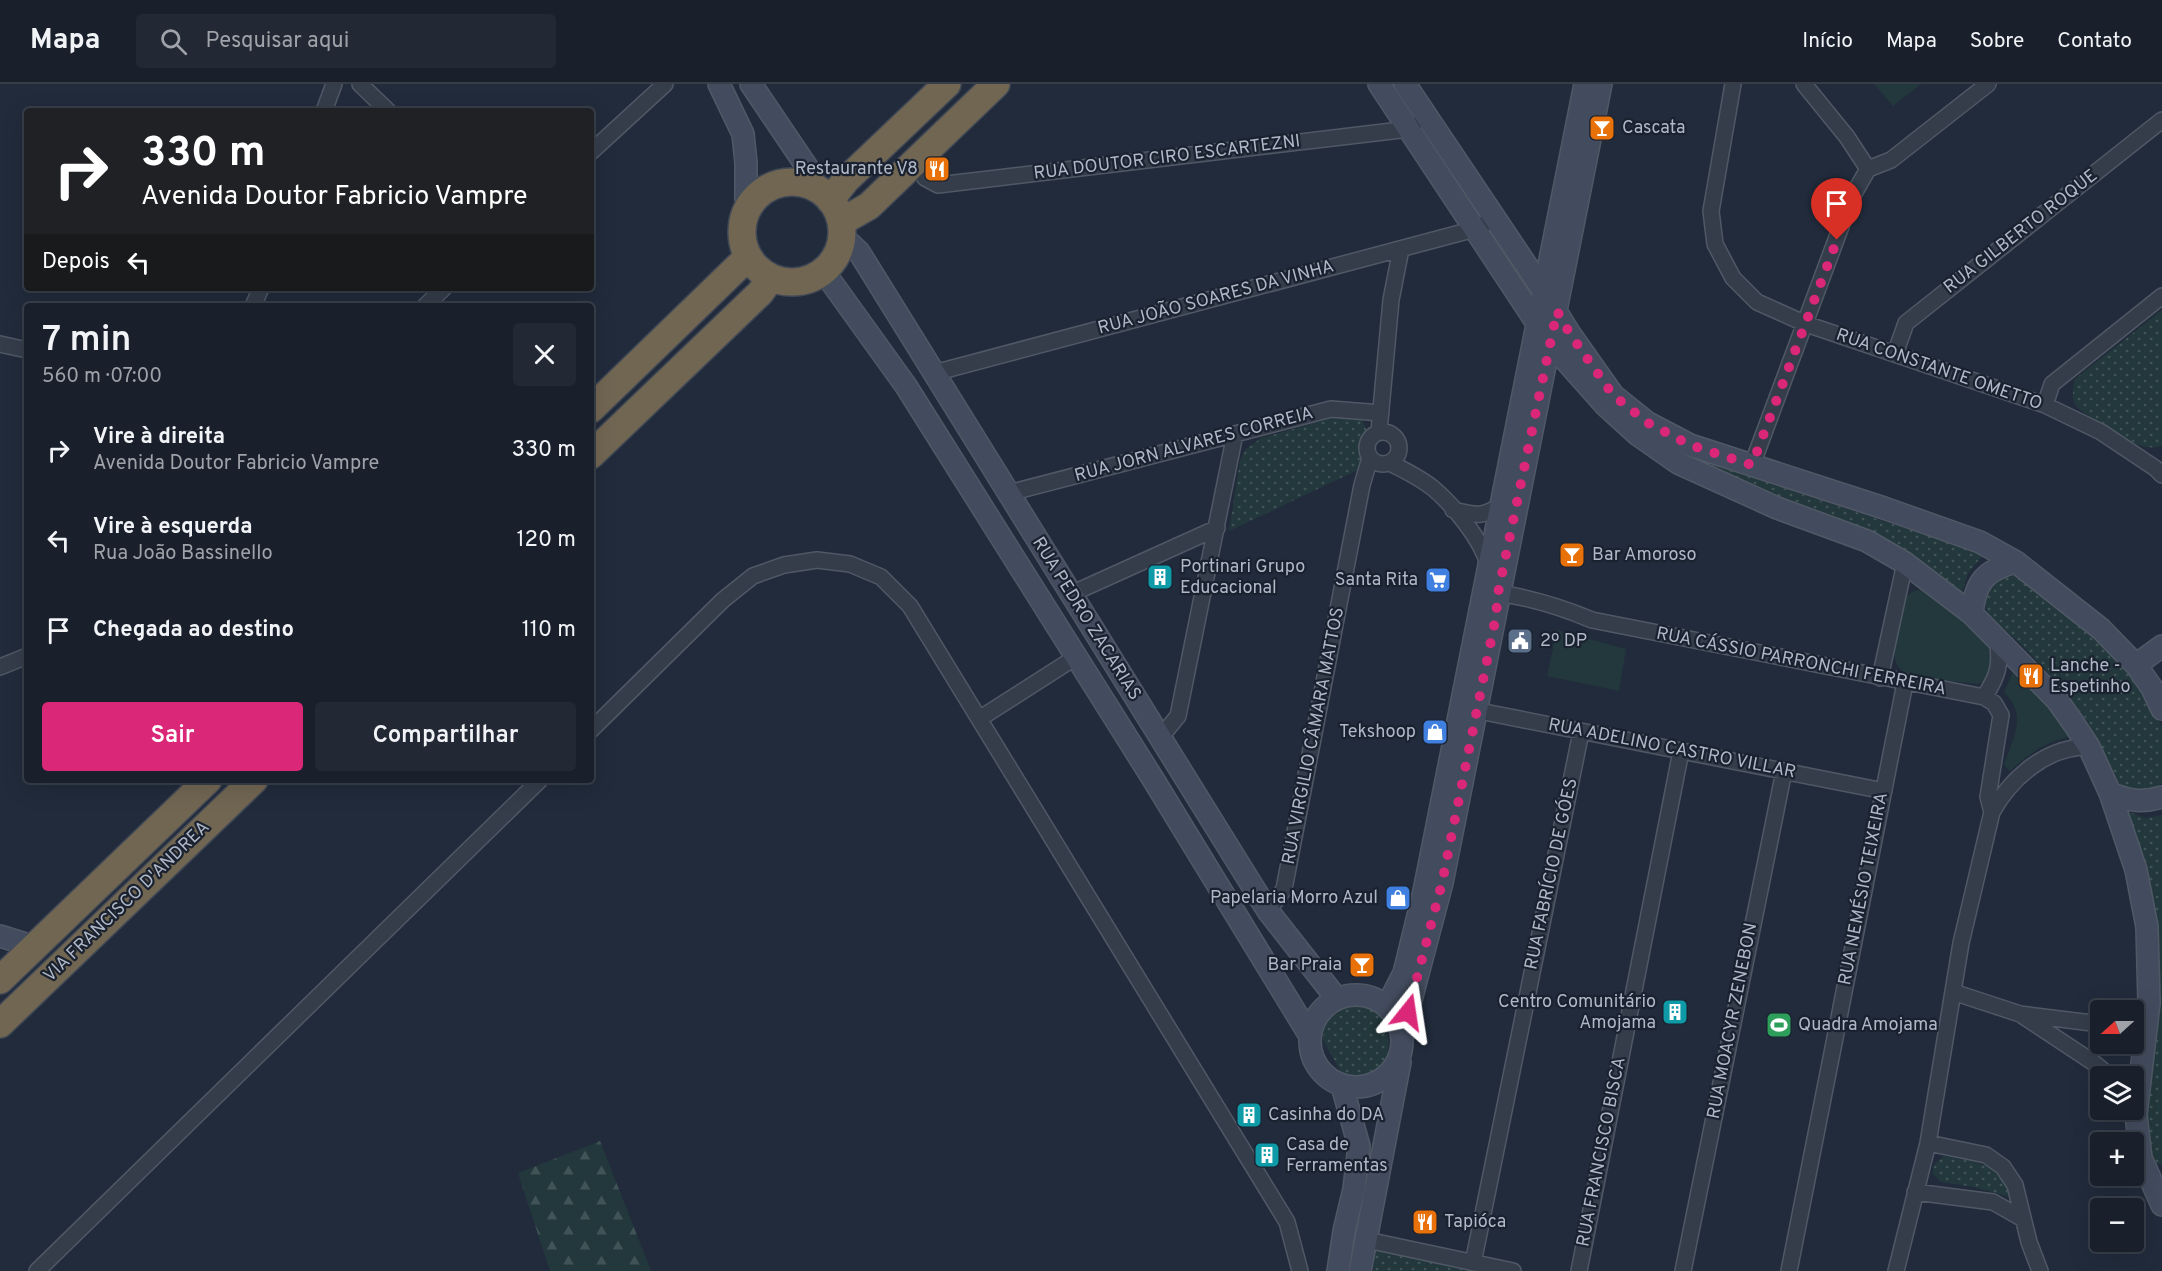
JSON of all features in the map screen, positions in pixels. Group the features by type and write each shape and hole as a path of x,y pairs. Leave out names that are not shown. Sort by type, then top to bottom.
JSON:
{"highway":[{"path":"947,84 846,180 832,211 839,249 832,262 822,272 806,280 788,282 771,278 758,269 748,257 742,242 742,226 746,211 755,197 777,184 801,183 832,211 869,206 988,86"},
{"path":"594,406 748,257"},
{"path":"594,452 760,293 771,278"},
{"name":"VIA FRANCISCO D'ANDREA","path":"0,980 205,783"},
{"name":"VIA FRANCISCO D'ANDREA","path":"0,1024 251,783"}],"street":[{"path":"325,108 334,84"},
{"path":"360,84 385,108"},
{"path":"594,149 665,84"},
{"path":"718,84 742,134 747,163 746,211"},
{"name":"RUA PEDRO ZACARIAS","path":"751,84 809,170 832,211 1268,911 1337,999"},
{"path":"1379,84 1550,343 1605,405 1638,435 1678,463 1777,508 1867,541 1905,563 1972,614 2057,700 2088,747 2110,793 2136,870 2147,927 2142,1000"},
{"path":"1406,84 1570,334 1613,395 1648,423 1690,445 1980,542 2016,562 2101,629 2157,684 2162,709"},
{"path":"1360,1271 1402,1041 1397,1019 1387,1006 1363,995 1350,995 1337,999 1324,1008 1314,1021 1310,1036 1311,1052 1318,1067 1328,1078 1342,1086 1358,1088 1373,1085 1387,1077 1397,1065 1402,1041 1442,883 1489,567 1585,84"},
{"path":"1387,1006 1407,963 1498,593 1557,311 1601,84"},
{"name":"RUA CONSTANTE OMETTO","path":"1733,84 1711,211 1715,244 1733,278 1757,302 1806,324 2045,405 2101,432 2160,469"},
{"path":"1804,84 1847,137 1868,169"},
{"path":"1752,465 1852,197 1868,169 1891,160 1988,84"},
{"name":"RUA DOUTOR CIRO ESCARTEZNI","path":"916,160 925,178 938,185 1409,129 1428,117"},
{"name":"RUA GILBERTO ROQUE","path":"1895,354 1906,323 2162,120"},
{"name":"RUA JOÃO SOARES DA VINHA","path":"934,373 1475,229 1495,218"},
{"path":"1383,431 1381,413 1391,300 1401,249"},
{"name":"RUA PEDRO ZACARIAS","path":"822,272 906,386 1310,1036"},
{"path":"428,303 441,291"},
{"path":"2045,405 2052,384 2162,296"},
{"path":"0,344 24,349"},
{"name":"RUA JORN ALVARES CORREIA","path":"1008,493 1331,409 1381,413"},
{"path":"1383,431 1396,437 1400,446 1385,460"},
{"path":"1383,431 1370,438 1366,448 1436,490 1484,549 1489,567"},
{"path":"1160,738 1179,716 1235,434"},
{"name":"RUA VIRGILIO CÂMARA MATTOS","path":"1268,911 1284,889 1362,485 1385,460"},
{"path":"1454,510 1477,515 1489,513 1501,505"},
{"path":"1071,594 1216,528"},
{"path":"594,727 723,600 753,576 784,565 817,560 850,564 881,576 910,606 1287,1222 1300,1271"},
{"path":"1972,614 1974,595 1983,578 1998,567 2016,562"},
{"path":"1880,678 1905,563"},
{"name":"RUA CÁSSIO PARRONCHI FERREIRA","path":"1498,593 1540,601 1592,620 1984,697"},
{"path":"1992,812 1988,797 2001,715 1994,703 1984,697 1996,680 2000,659 1997,638"},
{"path":"2136,665 2162,646"},
{"path":"0,667 24,657"},
{"path":"979,719 1076,657"},
{"name":"RUA NEMÉSIO TEIXEIRA","path":"1789,1271 1905,683"},
{"name":"RUA ADELINO CASTRO VILLAR","path":"1469,709 1884,791"},
{"name":"RUA FABRÍCIO DE GÓES","path":"1473,1263 1581,732"},
{"path":"1896,1271 1928,1143 1961,943 1992,812 1999,799 2021,774 2054,754 2074,746 2088,747"},
{"name":"RUA FRANCISCO BISCA","path":"1579,1271 1681,751"},
{"name":"RUA MOACYR ZENEBON","path":"1683,1271 1784,771"},
{"path":"36,1271 537,783"},
{"path":"2110,793 2126,800 2148,801 2162,796"},
{"path":"0,936 35,947"},
{"path":"1953,992 2020,1014 2090,1023"},
{"path":"2020,1014 2098,1066"},
{"path":"1338,1271 1354,1189 1359,1146 1342,1086"},
{"path":"1928,1143 1986,1155 2003,1167 2014,1185 2029,1242 2040,1271"},
{"path":"2144,1160 2157,1169 2162,1169"},
{"path":"2144,1165 2162,1205"},
{"path":"1354,1189 1356,1192 1355,1229 1358,1236 1366,1240 1513,1271"},
{"path":"1915,1192 1993,1202 2023,1219"}],"green space":[{"path":"1874,84 1921,84 1893,106"},
{"path":"2162,310 2162,446 2148,447 2126,438 2080,410 2074,403 2073,389 2075,379"},
{"path":"1354,412 1364,425 1367,438 1360,469 1229,531 1240,461 1246,449 1261,438"},
{"path":"1714,463 1984,554 1968,573 1962,592 1911,556 1709,472"},
{"path":"2014,576 2053,601 2092,632 2139,688 2162,728 2162,783 2155,788 2143,791 2129,790 2116,781 2088,722 2062,688 2021,644 1988,615 1984,601 1986,589 1997,579"},
{"path":"1918,590 1924,591 1984,633 1997,656 1987,679 1979,684 1908,677 1901,670 1894,655 1903,599"},
{"path":"1557,630 1626,649 1619,691 1547,676"},
{"path":"2017,663 2075,735 2040,748 2010,771 2004,765 2014,736 2017,718 2011,701 2004,692"},
{"path":"2126,811 2146,818 2162,815 2162,1165 2157,1164 2151,1156 2146,1132 2147,1079 2157,1012 2158,951 2151,891"},
{"path":"1346,1002 1363,1004 1383,1016 1388,1038 1389,1048 1384,1066 1370,1079 1358,1083 1342,1074 1323,1040 1324,1023 1334,1010"},
{"path":"600,1141 651,1271 550,1271 518,1173"},
{"path":"1944,1156 1977,1163 1993,1170 2005,1185 2010,1197 1974,1187 1941,1182 1932,1173 1935,1164"},
{"path":"1376,1245 1501,1271 1372,1271"}],"place":[{"name":"Cascata","path":"1602,128"},
{"name":"Restaurante V8","path":"937,169"},
{"name":"Bar Amoroso","path":"1572,555"},
{"name":"Portinari Grupo Educacional","path":"1160,577"},
{"name":"Santa Rita","path":"1438,580"},
{"name":"2º DP","path":"1520,641"},
{"name":"Lanche - Espetinho","path":"2031,676"},
{"name":"Tekshoop","path":"1435,732"},
{"name":"Papelaria Morro Azul","path":"1398,898"},
{"name":"Bar Praia","path":"1362,965"},
{"name":"Centro Comunitário Amojama","path":"1675,1012"},
{"name":"Quadra Amojama","path":"1779,1025"},
{"name":"Casinha do DA","path":"1249,1115"},
{"name":"Casa de Ferramentas","path":"1267,1155"},
{"name":"Tapióca","path":"1425,1222"}],"route":[{"path":"1408,1012 1442,883 1496,616 1498,593 1557,311 1570,334 1613,395 1648,423 1690,445 1752,465 1837,240"}]}
